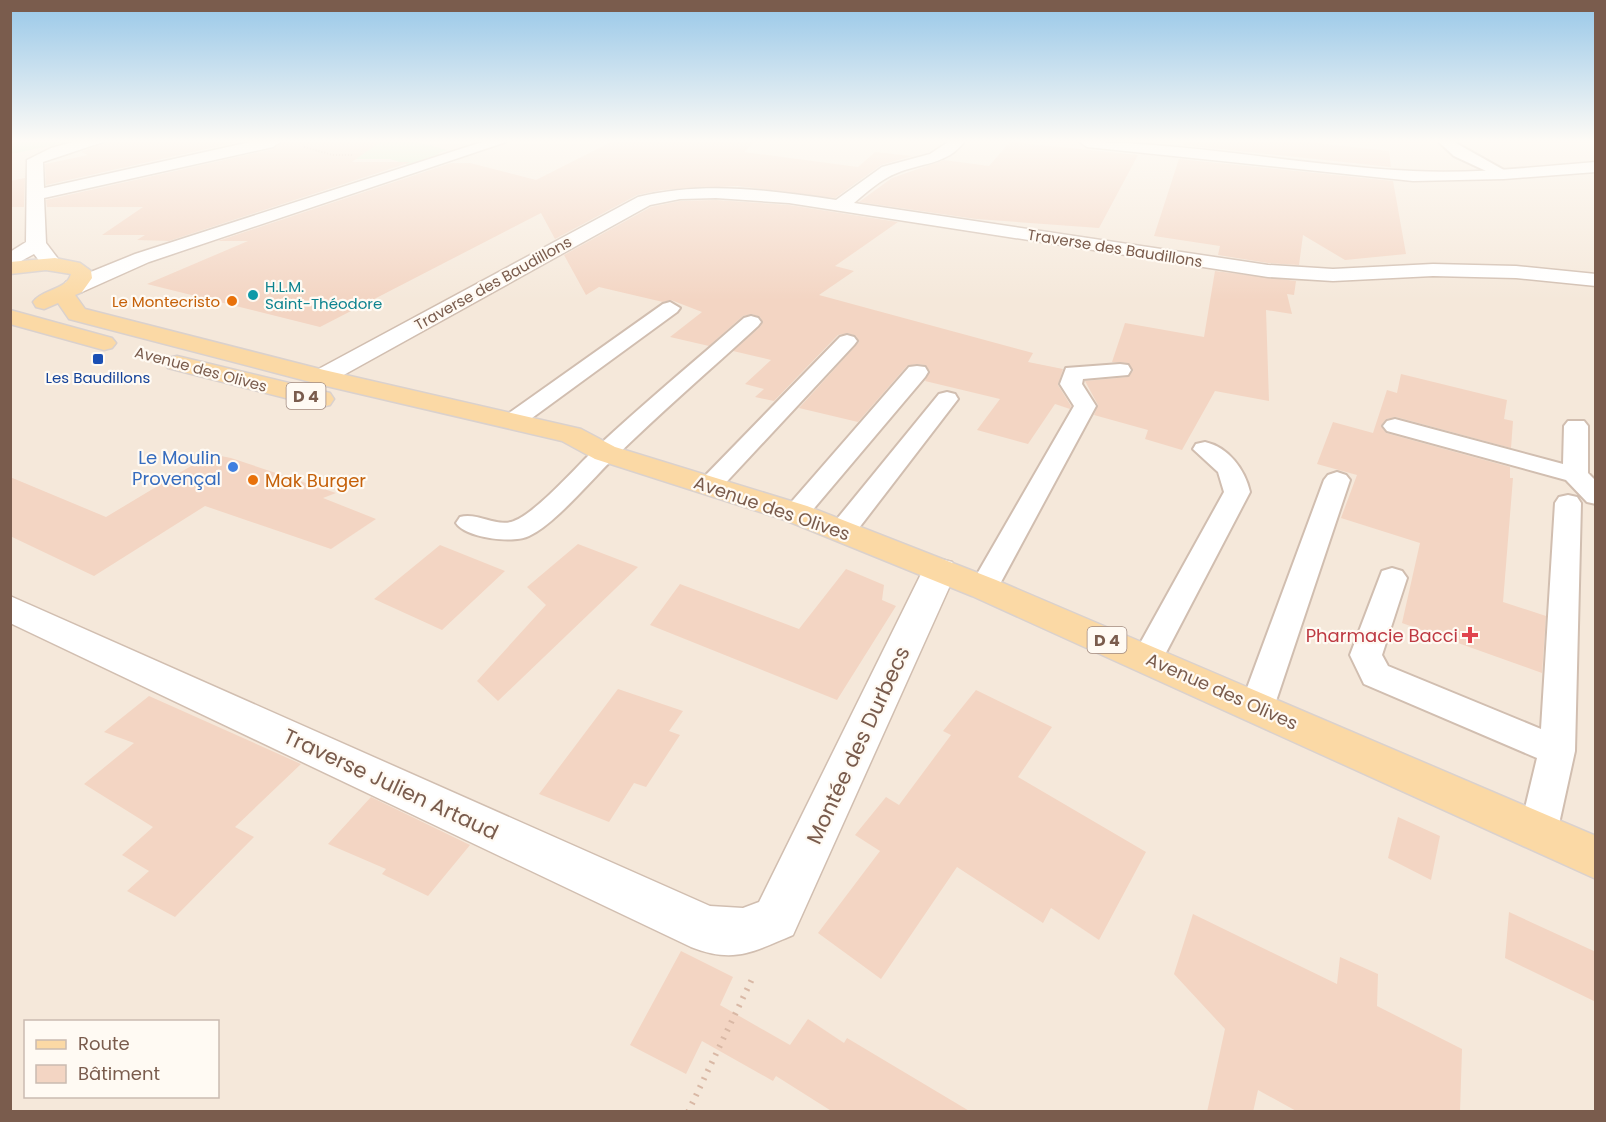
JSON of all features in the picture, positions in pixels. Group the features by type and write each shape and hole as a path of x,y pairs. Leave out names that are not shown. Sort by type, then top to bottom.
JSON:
{"main road":[{"path":"10,268 62,265 81,271 82,278 69,290 10,311"},
{"name":"Avenue des Olives","path":"69,290 77,314 322,377 571,435 605,453 796,513 984,588 1148,658 1596,858"},
{"name":"Avenue des Olives","path":"10,317 279,390 550,451 605,453"}],"street":[{"path":"69,290 142,258 338,194"},
{"name":"Traverse des Baudillons","path":"322,377 644,201 666,194"},
{"name":"Traverse des Baudillons","path":"739,194 840,205 1268,271 1333,275 1433,270 1516,272 1596,280"},
{"path":"840,205 855,194"},
{"path":"35,195 36,244 62,265 142,258"},
{"path":"10,261 36,244"},
{"name":"Montée des Durbecs","path":"776,919 940,570"},
{"name":"Traverse Julien Artaud","path":"10,608 708,930 743,932 776,919"}],"lane":[{"path":"523,424 677,312"},
{"path":"470,523 492,530 520,530 556,502 605,453 752,322"},
{"path":"709,486 847,341"},
{"path":"984,588 1085,406 1071,384 1074,373 1092,370 1120,370"},
{"path":"796,513 916,372"},
{"path":"842,531 947,399"},
{"path":"1395,426 1575,475"},
{"path":"1538,833 1557,751 1582,499 1575,475 1576,426"},
{"path":"1148,658 1237,492 1235,476 1223,462 1205,449"},
{"path":"1257,707 1337,480"},
{"path":"1392,578 1366,655 1376,675 1557,751"}],"path":[{"path":"688,1112 750,986"}],"shaded area":[{"path":"10,194 1595,194 1595,1111 11,1111"}],"building":[{"path":"10,194 24,194 24,207 10,207"},
{"path":"71,194 312,194 169,241 137,240 145,235 102,235 143,207 47,207 46,200"},
{"path":"357,194 640,194 555,239 541,213 320,327 147,284 248,241 218,241"},
{"path":"805,194 840,194 835,198"},
{"path":"870,194 1117,194 1099,228 976,219 859,202"},
{"path":"1168,194 1395,194 1406,254 1345,260 1303,235 1299,265 1268,263 1218,255 1220,246 1154,236"},
{"path":"716,200 789,205 898,222 835,266 854,271 819,295 1033,353 1028,362 1063,369 1058,385 1071,406 1070,409 1055,404 1028,444 977,430 1000,399 925,381 930,371 925,365 917,364 907,366 858,422 799,408 859,342 856,336 848,333 838,335 774,401 755,397 764,389 745,384 771,360 733,351 760,327 763,322 760,317 752,314 743,316 709,346 670,337 702,312 671,300 663,302 599,287 586,295 564,255 651,207 680,201"},
{"path":"1215,271 1296,281 1294,295 1287,294 1292,314 1266,310 1269,401 1215,391 1182,450 1145,439 1148,430 1094,415 1098,405 1085,381 1128,377 1133,371 1128,363 1112,362 1125,323 1204,337"},
{"path":"1401,374 1507,400 1504,419 1513,421 1511,448 1396,417 1386,419 1381,426 1386,433 1510,467 1510,478 1513,478 1503,602 1546,616 1542,673 1402,623 1420,543 1341,518 1357,475 1317,464 1333,422 1373,433 1387,390 1397,393"},
{"path":"211,454 231,458 336,493 323,498 376,519 331,549 205,506 94,576 10,536 10,477 106,517"},
{"path":"578,544 638,567 498,701 477,681 546,605 527,587"},
{"path":"440,545 505,571 442,630 374,599"},
{"path":"846,569 884,585 882,600 896,606 837,700 650,625 680,584 799,629"},
{"path":"618,689 683,711 669,731 680,735 646,787 634,783 609,822 539,794"},
{"path":"976,690 1052,727 1018,777 1146,852 1099,940 1051,908 1043,923 957,867 881,979 818,933 880,851 855,835 886,797 899,805 951,735 943,731"},
{"path":"149,696 301,764 235,827 254,837 175,917 127,891 149,871 122,855 153,827 84,784 134,743 104,732"},
{"path":"371,797 470,845 428,896 382,874 386,869 328,844"},
{"path":"1398,817 1440,836 1431,880 1388,858"},
{"path":"1509,912 1596,952 1596,1002 1505,958"},
{"path":"1193,914 1337,984 1340,957 1378,974 1377,1006 1462,1049 1460,1112 1298,1112 1258,1090 1253,1112 1207,1112 1225,1029 1174,974"},
{"path":"681,951 733,977 720,1005 790,1045 808,1019 844,1043 847,1038 971,1112 833,1112 776,1076 773,1081 702,1041 686,1074 630,1045"}],"place":[{"name":"H.L.M. Saint-Théodore","path":"253,295"},
{"name":"Le Montecristo","path":"232,301"},
{"name":"Les Baudillons","path":"98,359"},
{"name":"Le Moulin Provençal","path":"233,467"},
{"name":"Mak Burger","path":"253,480"},
{"name":"Pharmacie Bacci","path":"1470,635"}]}
